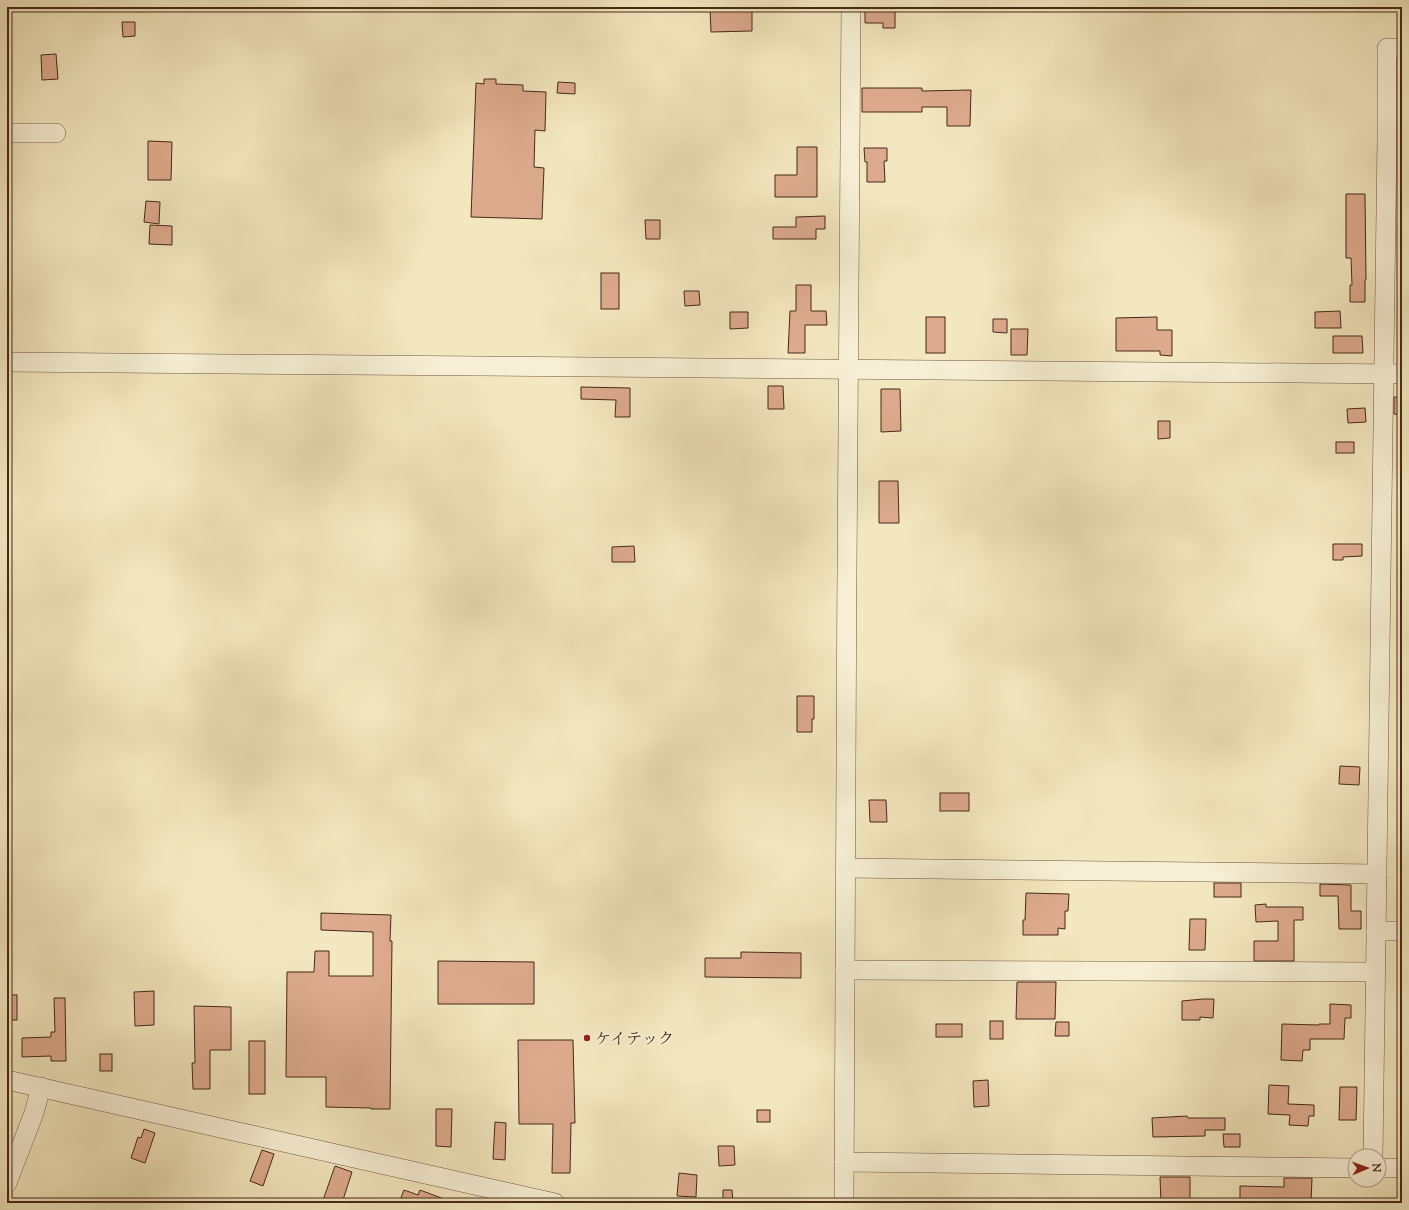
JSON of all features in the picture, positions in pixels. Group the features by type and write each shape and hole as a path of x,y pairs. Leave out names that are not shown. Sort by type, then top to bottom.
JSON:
{"street":[{"path":"844,1203 847,369 851,7"},
{"path":"1373,1148 1377,874 1393,374 1395,140 1387,48 1402,48"},
{"path":"7,133 56,133"},
{"path":"7,362 1393,374"},
{"path":"846,868 1377,874"},
{"path":"1376,931 1402,931"},
{"path":"845,970 1375,972"},
{"path":"7,1080 555,1203"},
{"path":"7,1183 34,1113 41,1088"},
{"path":"844,1162 1347,1168"},
{"path":"1387,1168 1402,1168"}],"building":[{"path":"710,7 752,7 752,31 711,32"},
{"path":"865,9 895,9 895,28 883,28 883,23 865,23"},
{"path":"122,22 135,22 135,36 123,37"},
{"path":"56,54 58,79 42,80 41,55"},
{"path":"484,79 496,79 496,84 523,85 523,91 546,92 545,131 535,130 534,167 544,168 542,219 471,217 476,83 484,84"},
{"path":"558,82 575,83 575,94 557,93"},
{"path":"862,88 922,88 922,91 971,90 970,126 947,126 947,107 922,107 922,112 862,112"},
{"path":"148,141 172,142 171,180 148,180"},
{"path":"797,147 817,147 817,197 775,197 775,175 797,175"},
{"path":"864,148 887,148 887,161 884,161 885,182 867,182 867,162 865,162"},
{"path":"1346,194 1365,194 1365,302 1350,302 1350,285 1352,285 1351,258 1346,258"},
{"path":"146,201 160,202 159,224 144,222"},
{"path":"825,216 825,229 816,229 816,239 773,239 773,227 796,227 796,217"},
{"path":"645,220 660,220 660,239 646,239"},
{"path":"150,225 172,226 172,245 149,244"},
{"path":"601,273 619,273 619,309 601,309"},
{"path":"796,285 811,285 811,311 826,311 827,325 805,325 805,353 788,353 790,311 796,311"},
{"path":"684,291 699,291 700,305 685,306"},
{"path":"1340,311 1341,328 1315,328 1315,312"},
{"path":"730,312 748,312 748,328 730,329"},
{"path":"926,317 945,317 945,353 926,353"},
{"path":"1157,317 1157,330 1172,330 1172,356 1160,355 1160,351 1116,351 1116,318"},
{"path":"993,319 1007,319 1007,333 993,332"},
{"path":"1011,329 1028,329 1027,355 1011,355"},
{"path":"1333,336 1362,336 1363,353 1333,353"},
{"path":"768,386 783,386 784,409 768,409"},
{"path":"581,387 630,388 630,417 615,417 616,400 581,399"},
{"path":"881,389 900,389 901,431 881,432"},
{"path":"1394,397 1402,398 1402,415 1394,414"},
{"path":"1365,408 1366,422 1348,423 1347,409"},
{"path":"1158,421 1170,421 1170,438 1158,439"},
{"path":"1336,442 1354,442 1354,453 1336,453"},
{"path":"879,481 898,481 899,523 879,523"},
{"path":"1333,544 1362,544 1362,556 1343,557 1343,560 1333,560"},
{"path":"634,546 635,562 612,562 612,547"},
{"path":"797,696 814,696 814,719 812,719 812,732 797,732"},
{"path":"1340,766 1360,767 1359,785 1339,784"},
{"path":"940,793 969,793 969,811 940,811"},
{"path":"869,800 886,800 887,822 870,822"},
{"path":"1214,883 1241,883 1241,897 1214,897"},
{"path":"1320,884 1351,885 1351,911 1361,911 1361,929 1339,929 1338,896 1320,896"},
{"path":"1026,893 1069,894 1068,911 1065,911 1065,929 1058,928 1058,935 1023,935"},
{"path":"1266,904 1266,907 1303,907 1303,920 1294,920 1294,961 1254,961 1254,941 1278,941 1278,921 1256,922 1255,905"},
{"path":"321,913 391,915 390,1109 326,1107 326,1077 286,1077 287,972 314,972 315,951 329,951 329,976 373,976 373,932 321,930"},
{"path":"1190,919 1206,919 1205,950 1189,950"},
{"path":"741,952 801,953 801,978 705,977 705,958 741,958"},
{"path":"438,961 534,962 534,1004 438,1004"},
{"path":"1017,982 1056,982 1055,1019 1016,1019"},
{"path":"154,991 154,1025 135,1026 134,992"},
{"path":"7,995 17,995 17,1020 7,1020"},
{"path":"54,998 65,998 66,1061 51,1061 51,1056 22,1057 22,1038 51,1037 51,1032 55,1032"},
{"path":"1214,999 1213,1018 1200,1017 1200,1020 1182,1020 1182,1001"},
{"path":"1330,1004 1351,1005 1351,1018 1345,1018 1344,1039 1310,1039 1310,1050 1303,1050 1302,1061 1281,1060 1282,1024 1330,1024"},
{"path":"194,1006 231,1007 231,1050 210,1050 210,1089 193,1089 192,1063 195,1063"},
{"path":"990,1021 1003,1021 1003,1039 990,1039"},
{"path":"1056,1022 1069,1022 1069,1036 1055,1036"},
{"path":"936,1024 962,1024 962,1037 936,1037"},
{"path":"518,1040 573,1040 575,1123 571,1123 570,1173 552,1173 553,1124 519,1124"},
{"path":"249,1041 265,1041 265,1094 249,1094"},
{"path":"100,1054 112,1054 112,1071 100,1071"},
{"path":"988,1080 989,1106 974,1107 973,1081"},
{"path":"1269,1085 1289,1086 1288,1104 1314,1105 1314,1116 1309,1116 1308,1126 1289,1125 1290,1115 1268,1114"},
{"path":"1340,1087 1357,1087 1356,1120 1339,1120"},
{"path":"436,1109 452,1109 451,1147 436,1146"},
{"path":"757,1110 770,1110 770,1122 757,1122"},
{"path":"1187,1116 1188,1118 1225,1118 1225,1130 1205,1130 1205,1136 1153,1137 1152,1118"},
{"path":"495,1122 506,1123 505,1160 493,1159"},
{"path":"144,1129 155,1133 145,1163 131,1158 138,1137 141,1138"},
{"path":"1223,1134 1240,1134 1240,1147 1224,1147"},
{"path":"718,1146 734,1146 735,1165 719,1166"},
{"path":"262,1150 274,1154 263,1186 250,1181"},
{"path":"335,1166 352,1172 342,1203 322,1203"},
{"path":"679,1173 697,1175 696,1197 677,1196"},
{"path":"1160,1177 1190,1177 1190,1203 1161,1203"},
{"path":"1284,1178 1312,1178 1311,1203 1240,1203 1240,1186 1284,1187"},
{"path":"404,1190 418,1195 420,1190 452,1203 399,1203"},
{"path":"723,1190 732,1190 733,1203 723,1203"}],"place":[{"name":"ケイテック","path":"587,1038"}]}
